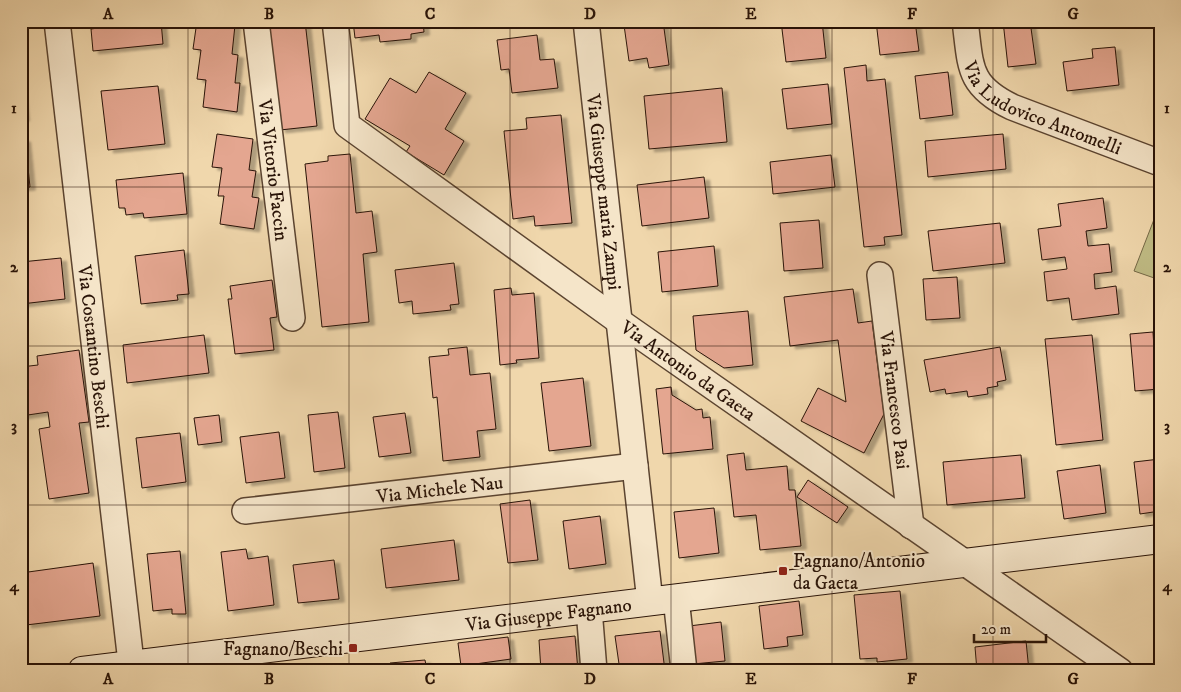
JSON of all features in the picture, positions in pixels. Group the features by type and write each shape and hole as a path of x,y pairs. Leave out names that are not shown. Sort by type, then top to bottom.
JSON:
{"street":[{"name":"Via Costantino Beschi","path":"57,21 132,668"},
{"name":"Via Vittorio Faccin","path":"256,21 292,318"},
{"name":"Via Antonio da Gaeta","path":"335,21 347,125 620,322 1120,671"},
{"name":"Via Giuseppe maria Zampi","path":"586,21 635,466 663,600 684,671"},
{"name":"Via Ludovico Antomelli","path":"965,21 972,68 982,88 991,95 1012,107 1160,163"},
{"name":"Via Francesco Pasi","path":"880,275 911,526"},
{"name":"Via Michele Nau","path":"245,511 635,466"},
{"name":"Via Giuseppe Fagnano","path":"82,671 132,668 589,609 1160,539"},
{"path":"589,609 594,671"}],"shaded area":[{"path":"1160,204 1160,280 1134,271"}],"building":[{"path":"97,21 161,21 163,44 93,51 91,29 98,28"},
{"path":"197,21 228,21 227,24 235,25 232,54 238,55 235,83 240,83 237,112 203,107 206,80 197,79 201,50 193,49"},
{"path":"267,21 305,21 317,126 280,130"},
{"path":"353,21 423,21 424,32 411,34 411,39 380,42 379,35 355,38"},
{"path":"449,21 492,21 449,25"},
{"path":"663,21 669,65 649,68 647,58 629,61 624,25"},
{"path":"781,21 822,21 826,58 786,62"},
{"path":"876,21 915,21 919,51 880,55"},
{"path":"1003,21 1030,21 1036,64 1008,67"},
{"path":"537,35 540,60 554,59 558,88 512,93 509,69 501,70 497,40"},
{"path":"1115,47 1119,85 1067,91 1063,62 1093,58 1092,49"},
{"path":"866,65 867,81 885,79 902,235 884,237 885,245 864,247 844,68"},
{"path":"429,72 466,93 445,129 464,141 444,175 406,152 410,146 365,119 390,78 416,93"},
{"path":"948,72 953,115 920,119 915,76"},
{"path":"828,84 832,124 787,129 782,89"},
{"path":"158,86 165,144 108,150 101,91"},
{"path":"722,88 727,142 649,149 644,96"},
{"path":"21,92 24,118 21,118"},
{"path":"561,115 572,223 535,226 534,216 513,219 504,131 527,129 526,118"},
{"path":"217,134 253,139 249,170 256,171 252,197 259,198 254,229 220,224 224,196 218,196 222,168 212,167"},
{"path":"1003,134 1006,169 928,177 925,141"},
{"path":"21,139 25,139 30,187 21,188"},
{"path":"350,154 356,213 372,211 377,252 363,254 369,322 322,327 305,164 328,161 328,156"},
{"path":"831,155 835,187 773,194 770,162"},
{"path":"183,173 187,214 144,218 143,213 126,215 125,208 119,208 116,180"},
{"path":"704,177 709,218 642,226 637,185"},
{"path":"1103,198 1107,228 1086,231 1088,246 1109,244 1112,272 1094,274 1095,289 1116,286 1119,314 1072,320 1069,298 1047,301 1044,272 1067,269 1065,257 1042,260 1038,229 1061,226 1058,204"},
{"path":"819,220 823,268 784,271 780,223"},
{"path":"1000,223 1005,263 933,271 928,231"},
{"path":"714,246 718,286 662,292 658,252"},
{"path":"184,250 189,294 177,295 178,300 141,304 135,256"},
{"path":"61,258 65,299 21,304 21,262"},
{"path":"454,263 459,304 450,305 451,310 413,314 412,301 399,303 395,270"},
{"path":"957,277 960,318 926,320 923,279"},
{"path":"272,280 277,317 270,318 274,350 235,354 228,299 232,299 230,286"},
{"path":"511,288 512,295 534,293 539,358 516,360 517,363 500,365 494,290"},
{"path":"853,289 858,323 872,321 884,414 864,453 801,421 818,388 846,402 838,340 790,346 784,297"},
{"path":"748,311 753,365 724,368 696,350 693,316"},
{"path":"1153,332 1154,348 1160,347 1160,389 1135,391 1130,334"},
{"path":"204,335 209,373 127,383 123,345"},
{"path":"1092,335 1103,440 1056,445 1045,339"},
{"path":"467,347 470,375 490,373 496,429 477,431 480,457 443,461 437,397 433,398 429,357 449,355 448,349"},
{"path":"1000,347 1006,380 997,382 998,386 987,388 988,394 968,397 967,391 946,394 945,389 930,392 924,360"},
{"path":"79,350 89,422 79,423 89,493 49,499 39,429 50,427 48,412 21,416 21,367 38,365 37,356"},
{"path":"583,378 591,446 549,451 541,383"},
{"path":"671,387 672,395 696,410 702,409 703,418 710,417 713,449 663,454 656,389"},
{"path":"338,412 345,468 314,472 308,415"},
{"path":"405,413 411,453 379,457 373,417"},
{"path":"219,415 222,442 198,445 194,418"},
{"path":"279,432 285,478 246,483 240,437"},
{"path":"180,433 186,482 142,488 136,438"},
{"path":"744,453 746,470 787,466 789,490 795,490 801,546 760,550 756,515 734,517 727,455"},
{"path":"1021,455 1025,498 947,505 943,462"},
{"path":"1160,459 1160,511 1140,514 1134,462"},
{"path":"1100,465 1106,513 1064,519 1057,471"},
{"path":"808,480 848,507 837,523 797,497"},
{"path":"530,500 538,560 508,563 500,504"},
{"path":"714,508 719,553 679,558 674,512"},
{"path":"600,516 606,564 569,569 563,521"},
{"path":"454,540 459,580 386,588 381,549"},
{"path":"246,549 248,559 268,556 274,605 228,611 221,552"},
{"path":"180,551 186,614 172,614 172,609 153,611 147,554"},
{"path":"334,560 339,599 298,603 293,565"},
{"path":"93,563 100,616 26,625 21,573"},
{"path":"900,591 907,659 877,662 877,658 860,659 854,595"},
{"path":"799,601 803,635 787,637 788,646 764,649 759,606"},
{"path":"721,622 725,661 693,664 689,626"},
{"path":"660,631 665,671 620,671 615,636"},
{"path":"575,636 578,671 541,671 539,640"},
{"path":"508,637 511,659 461,666 458,643"},
{"path":"1026,641 1029,671 977,671 975,647"},
{"path":"425,660 427,671 391,671 390,663"},
{"path":"356,664 357,671 315,671 315,669"}],"place":[{"name":"Fagnano/Antonio da Gaeta","path":"783,571"},
{"name":"Fagnano/Beschi","path":"353,648"}]}
